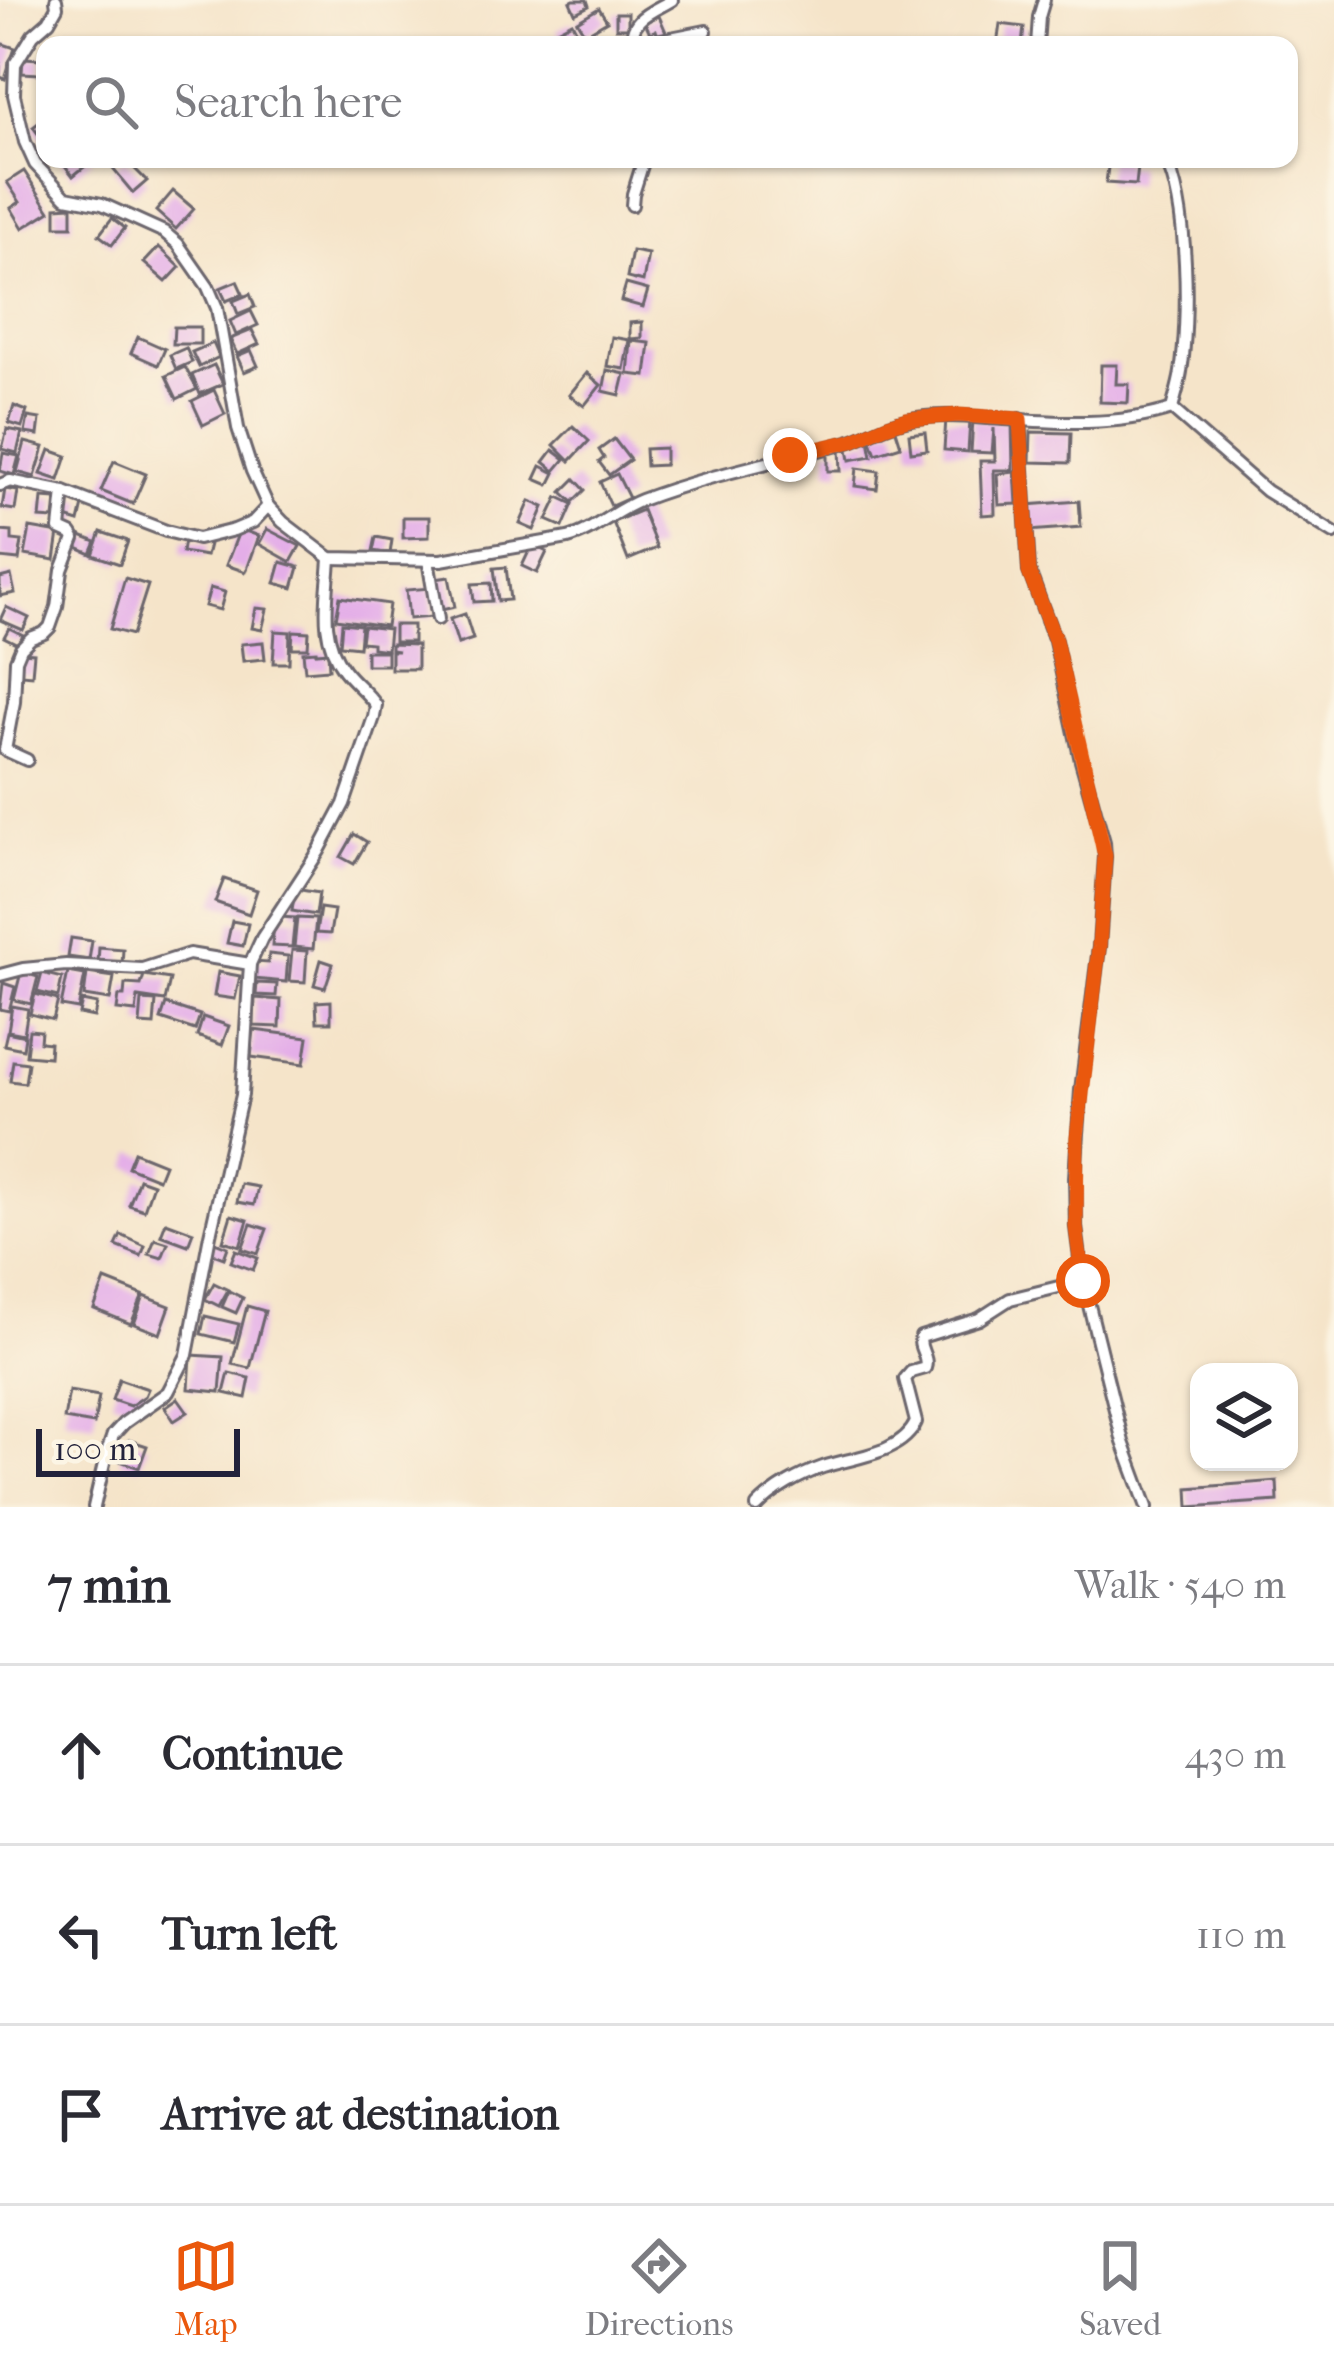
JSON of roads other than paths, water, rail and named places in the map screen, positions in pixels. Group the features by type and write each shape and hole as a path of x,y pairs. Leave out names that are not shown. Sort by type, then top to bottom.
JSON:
{"street":[{"path":"36,165 14,95 15,64 49,20 56,0"},
{"path":"632,36 634,24 672,0"},
{"path":"1038,36 1044,0"},
{"path":"680,36 706,31"},
{"path":"39,168 66,196 102,204 164,232 178,244 217,308 238,428 268,506 330,558 428,560 487,554 579,535 645,498 852,441 907,419 958,415 1109,421 1172,409"},
{"path":"632,206 641,168"},
{"path":"1170,168 1180,221 1184,290 1180,374 1172,409"},
{"path":"1172,409 1266,491 1334,533"},
{"path":"1020,419 1029,572 1055,640 1105,856 1077,1137 1076,1227 1083,1281 1123,1442 1147,1507"},
{"path":"0,485 10,482 64,492 198,539 254,522 268,506"},
{"path":"27,760 4,750 16,660 21,648 50,627 57,607 62,570 74,539 58,524 64,492"},
{"path":"94,1507 113,1435 168,1392 187,1355 242,1095 250,964 344,804 374,717 376,706 345,671 328,641 330,558"},
{"path":"428,560 438,619"},
{"path":"0,975 66,965 142,969 189,954 250,964"},
{"path":"757,1507 804,1474 888,1448 908,1437 916,1422 905,1378 925,1368 920,1337 979,1319 1010,1299 1083,1281"}]}
